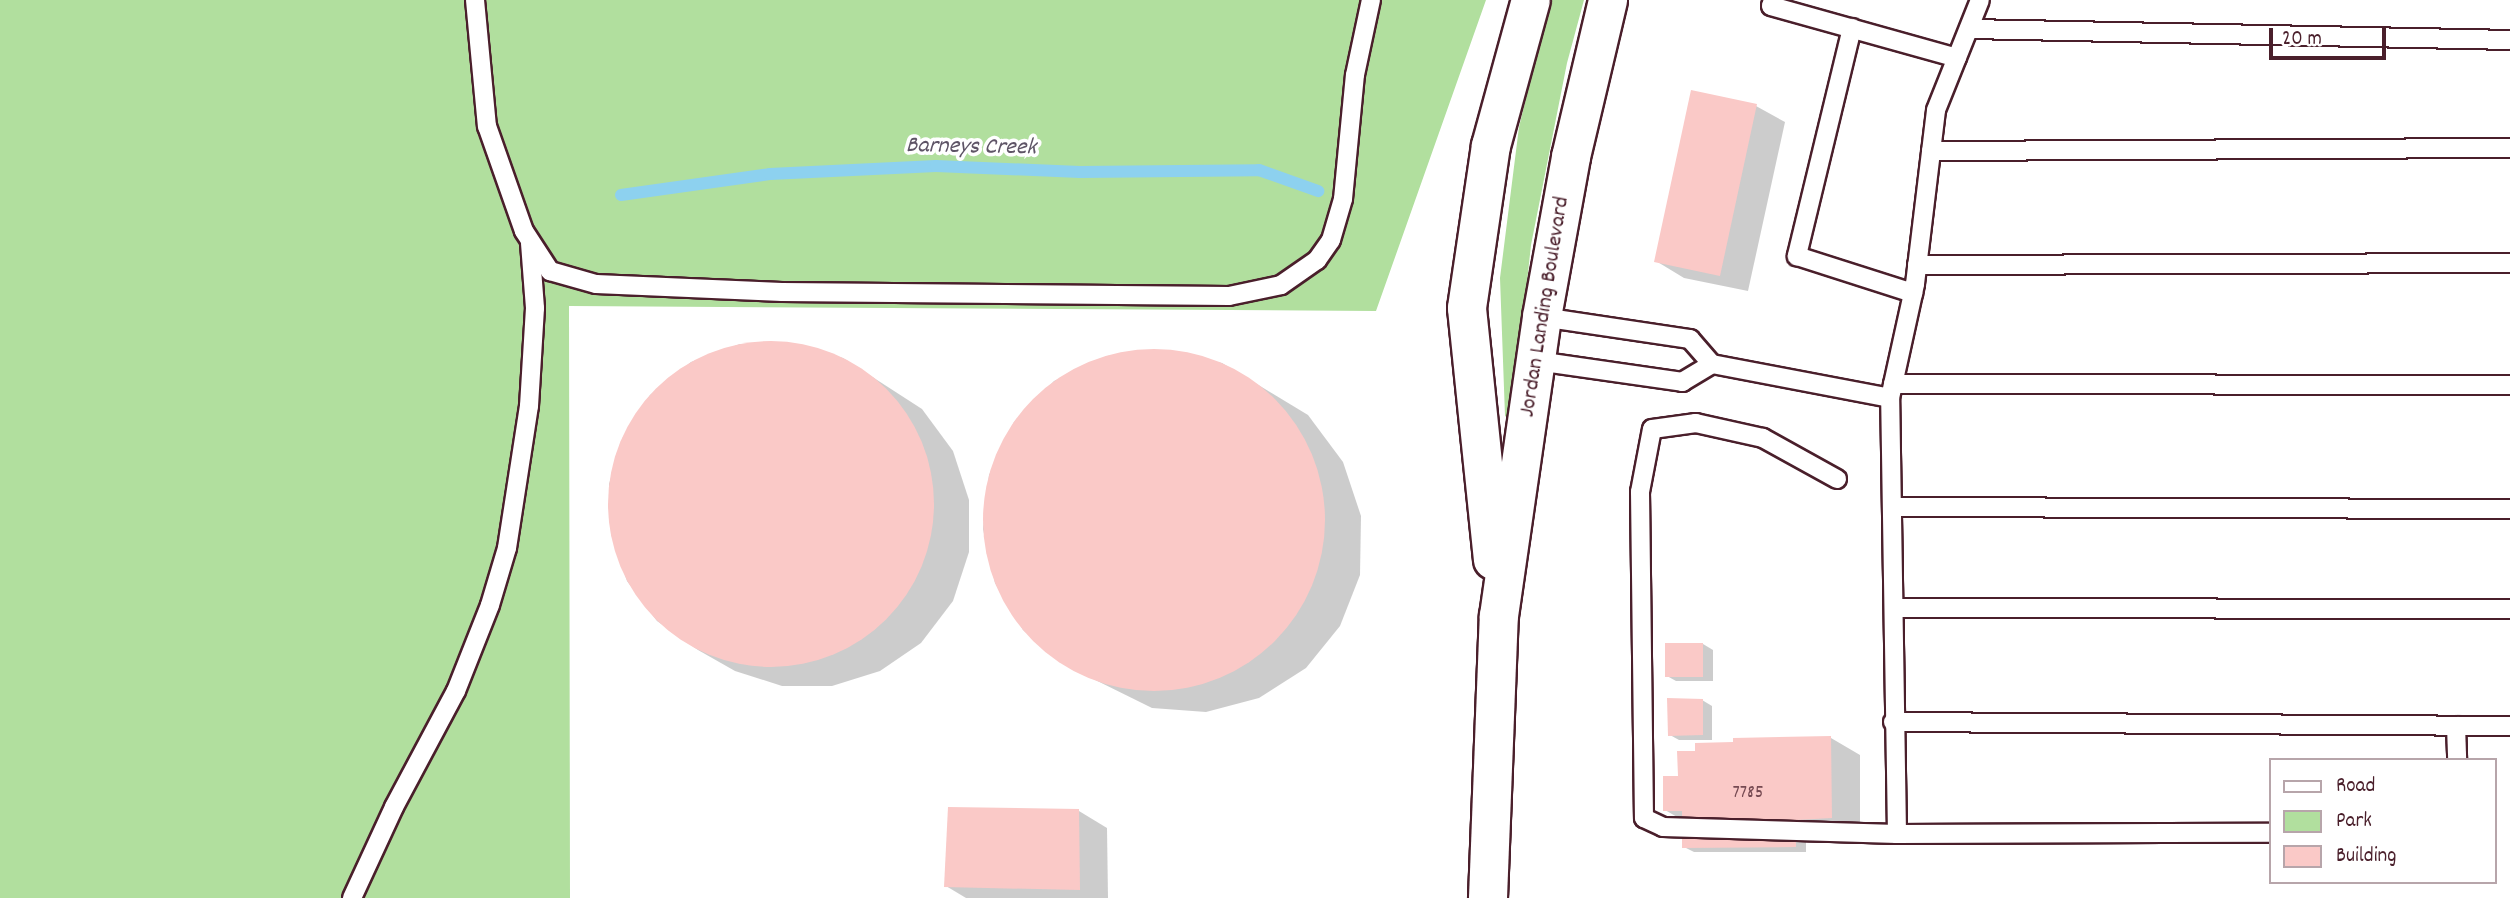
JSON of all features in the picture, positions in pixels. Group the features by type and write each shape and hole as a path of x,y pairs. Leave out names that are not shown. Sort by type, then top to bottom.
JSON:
{"main road":[{"name":"Jordan Landing Boulevard","path":"1499,616 1467,308 1491,146 1531,0"},
{"name":"Jordan Landing Boulevard","path":"1488,898 1499,616 1542,317 1571,157 1608,0"}],"lane":[{"path":"475,0 488,126 530,240 550,271 596,284 782,292 1229,296 1281,285 1317,260 1331,240 1345,180 1355,75 1371,0"},
{"path":"1773,0 1771,6 1957,58"},
{"path":"1897,834 1891,391 1913,293 1936,110 1980,0"},
{"path":"1852,28 1797,256 1913,293"},
{"path":"1969,29 2510,40"},
{"path":"1931,151 2510,148"},
{"path":"352,898 394,807 456,691 491,605 507,548 529,406 535,308 530,240"},
{"path":"1917,265 2510,263"},
{"path":"1542,317 1690,340 1712,363 1891,391 2510,385"},
{"path":"1537,361 1682,382 1712,363"},
{"path":"1837,479 1763,438 1696,424 1652,429 1640,492 1644,818 1663,827 1897,834 2268,833"},
{"path":"1893,507 2510,509"},
{"path":"1894,608 2510,609"},
{"path":"1894,722 2510,726"},
{"path":"2456,726 2457,758"}],"green space":[{"path":"0,0 1486,0 1376,311 569,306 570,898 0,898"},
{"path":"1550,0 1584,0 1567,63 1531,245 1512,421 1505,416 1500,278 1519,127"}],"building":[{"path":"1691,90 1757,104 1720,276 1654,262"},
{"path":"755,341 787,341 834,353 862,368 887,388 907,413 922,441 931,472 934,504 931,536 922,567 907,595 887,620 862,640 834,655 787,667 755,667 724,660 694,648 667,630 645,608 627,581 615,551 608,520 608,488 615,457 627,427 645,400 667,378 694,360 724,348"},
{"path":"1137,349 1171,349 1204,356 1235,369 1263,387 1287,411 1305,439 1318,470 1325,503 1322,553 1312,586 1287,629 1263,653 1235,671 1204,684 1171,691 1137,691 1104,684 1073,671 1045,653 1021,629 1003,601 990,570 983,537 983,503 990,470 1003,439 1021,411 1045,387 1073,369 1104,356"},
{"path":"1665,643 1703,643 1703,677 1665,677"},
{"path":"1667,698 1703,699 1703,735 1668,736"},
{"path":"1831,736 1832,818 1796,820 1796,847 1682,848 1682,811 1663,811 1663,776 1678,776 1677,751 1695,751 1695,743 1733,742 1733,738"},
{"path":"948,807 1079,809 1080,890 944,887"}],"waterway":[{"name":"Barneys Creek","path":"621,195 770,174 936,166 1080,172 1259,170 1318,191"}]}
